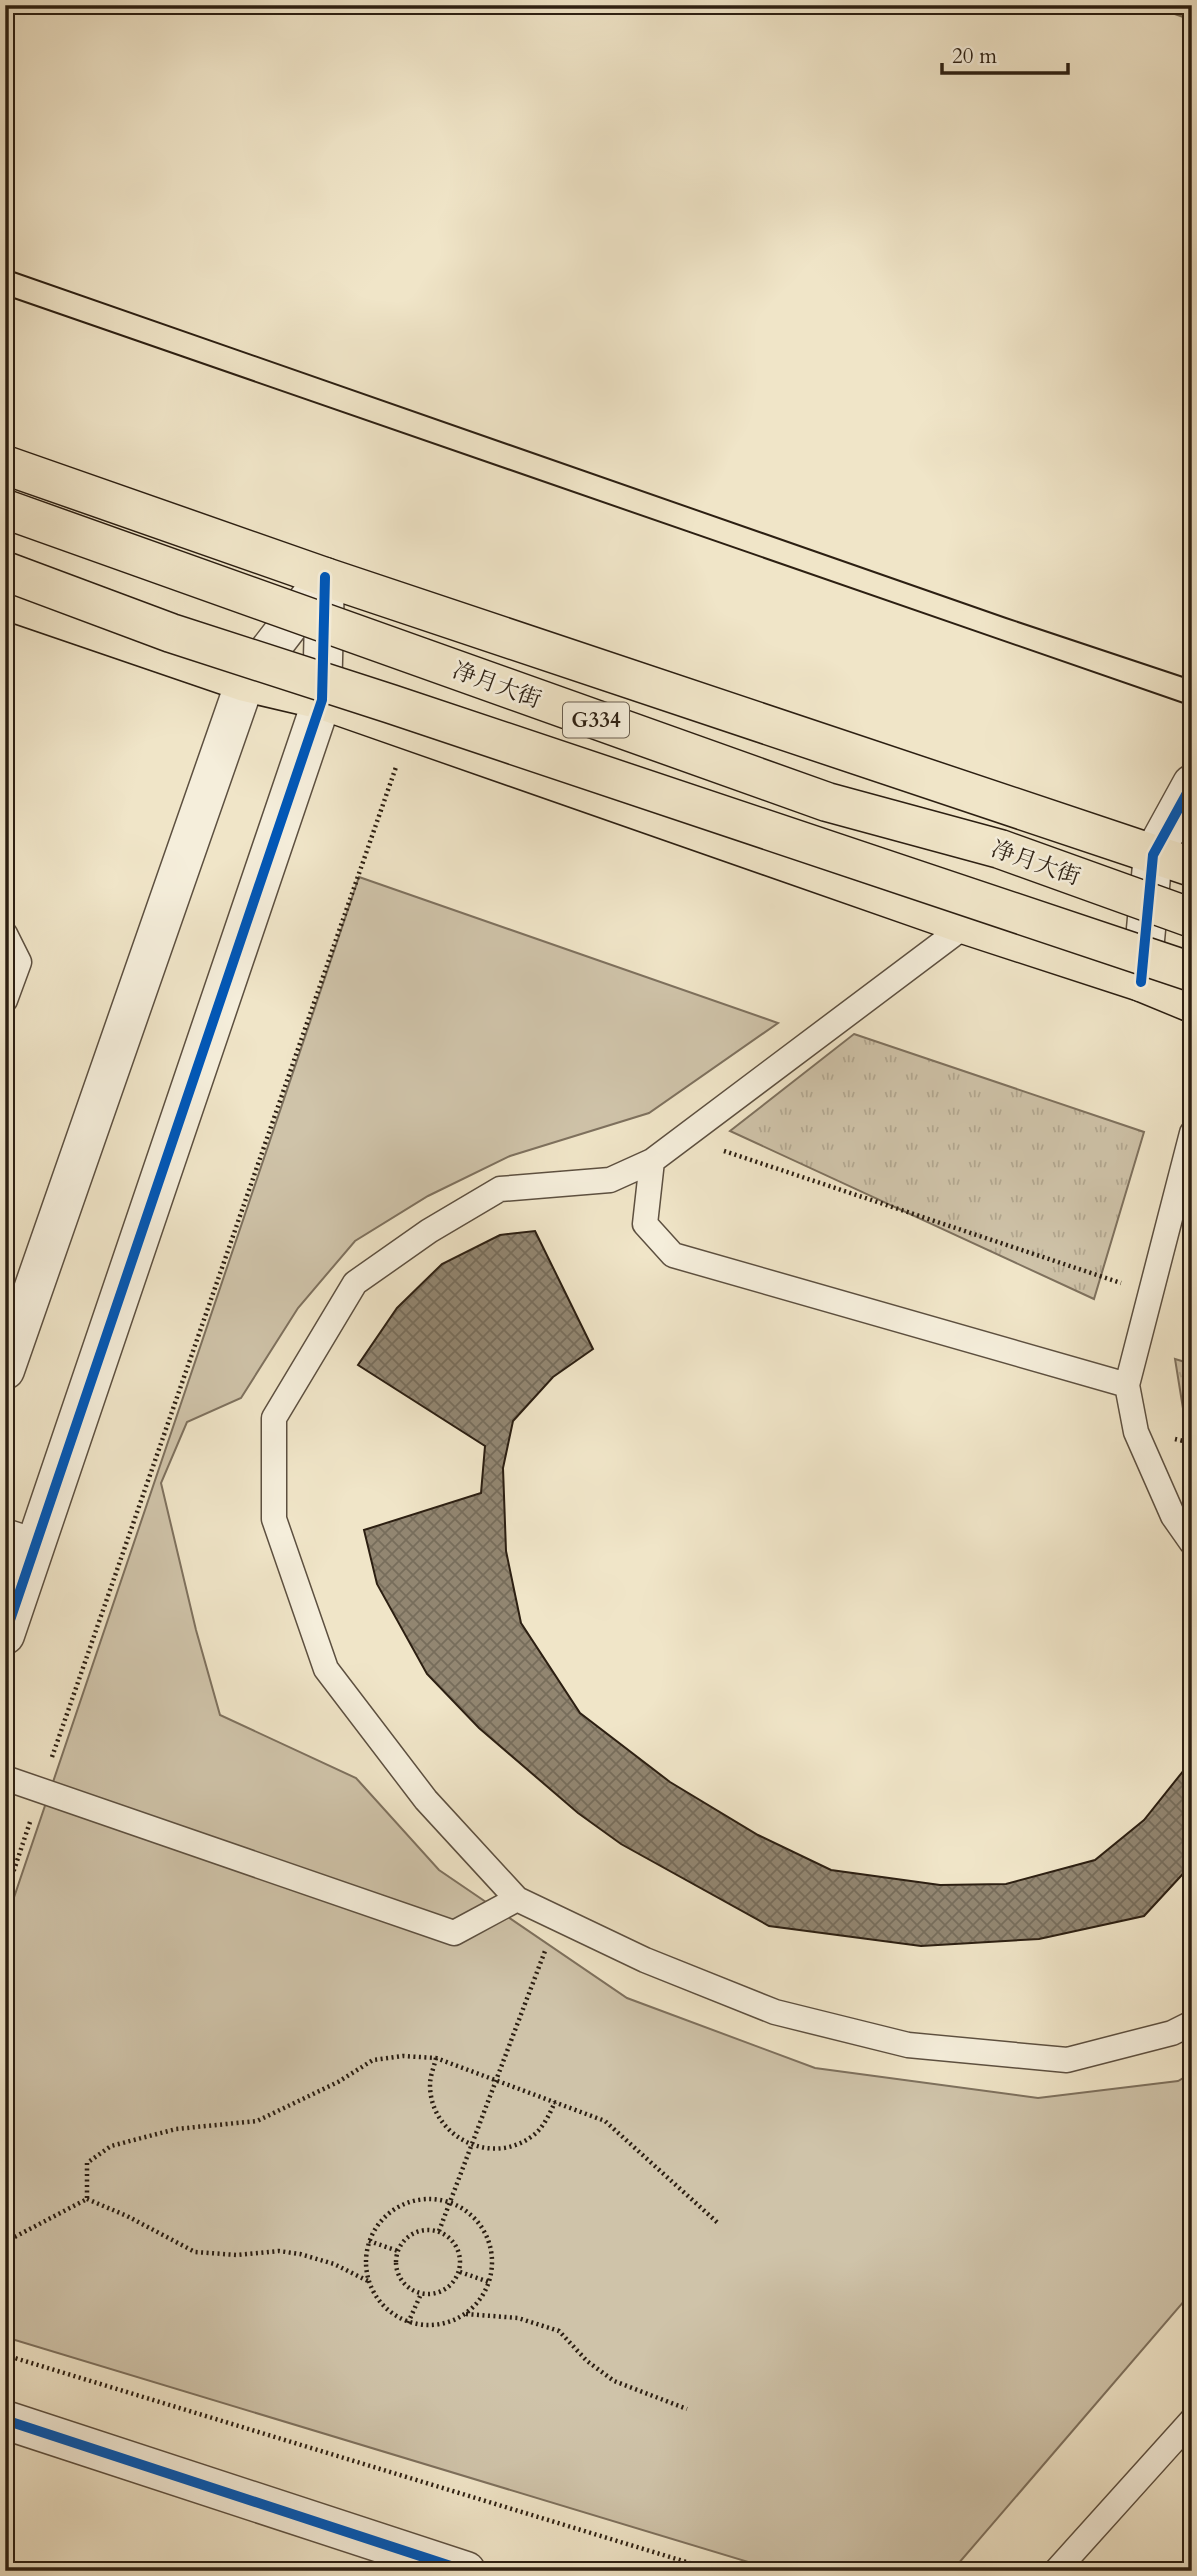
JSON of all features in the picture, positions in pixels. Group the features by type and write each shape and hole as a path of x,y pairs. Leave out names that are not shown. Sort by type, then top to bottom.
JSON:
{"main road":[{"name":"净月大街","path":"5,466 325,577 1192,867"},
{"name":"净月大街","path":"5,509 827,802 1000,849 1192,918"},
{"name":"G334","path":"5,571 171,633 431,717 1192,972"},
{"path":"5,600 245,682 322,700 966,926 1141,982 1192,1003"}],"street":[{"path":"5,1370 245,682 325,577"},
{"path":"5,1635 21,1536 322,700 325,577"},
{"path":"1141,982 1153,855 1192,784"},
{"path":"1141,982 1192,911"},
{"path":"5,2420 466,2571"}],"lane":[{"path":"966,926 652,1161 610,1180 500,1189 429,1231 355,1283 274,1418 274,1519 326,1669 426,1800 517,1899 645,1959 775,2012 908,2045 1067,2060 1172,2033 1192,2023"},
{"path":"5,934 19,962 5,1000"},
{"path":"1192,1133 1127,1385 1136,1432 1173,1516 1192,1543"},
{"path":"652,1161 645,1224 673,1255 1127,1385"},
{"path":"5,1778 454,1933 517,1899"},
{"path":"1056,2571 1192,2420"}],"path":[{"path":"5,1897 409,730"},
{"path":"683,1138 1151,1293"},
{"path":"439,2231 557,1919"},
{"path":"87,2200 88,2163 110,2146 176,2129 257,2121 338,2082 373,2060 403,2056 436,2058 605,2121 719,2224"},
{"path":"436,2058 430,2084 434,2110 448,2131 470,2145 491,2149 512,2146 531,2137 546,2121 555,2102"},
{"path":"5,2242 87,2200 127,2216 195,2252 237,2255 278,2251 300,2254 334,2264 368,2281"},
{"path":"417,2200 449,2202 467,2211 481,2225 491,2253 489,2282 480,2300 466,2314 448,2324 428,2326 408,2323 390,2313 376,2299 368,2281 365,2261 369,2241 387,2214 401,2205 417,2200"},
{"path":"422,2230 439,2231 453,2241 460,2255 460,2272 450,2286 437,2294 421,2294 405,2285 396,2269 398,2251 407,2238 422,2230"},
{"path":"369,2241 398,2251"},
{"path":"460,2272 489,2282"},
{"path":"408,2323 421,2294"},
{"path":"466,2314 518,2318 559,2332 587,2361 614,2381 687,2409"},
{"path":"5,2355 716,2571"}],"green space":[{"path":"359,877 778,1023 649,1113 510,1156 428,1196 355,1241 298,1308 241,1398 187,1422 161,1483 196,1630 220,1715 356,1778 439,1870 627,1998 815,2068 1038,2098 1178,2081 1192,2073 1192,2292 952,2571 778,2571 5,2337 5,1924"},
{"path":"854,1034 1144,1132 1094,1299 730,1131"},
{"path":"1175,1359 1192,1364 1192,1459 1191,1458"}],"shaded area":[{"path":"1149,5 1192,5 1192,20"}],"building":[{"path":"535,1231 593,1349 553,1377 513,1421 503,1468 506,1551 521,1623 580,1713 670,1782 758,1835 831,1870 940,1885 1006,1884 1095,1860 1144,1820 1192,1760 1192,1864 1144,1916 1039,1939 921,1946 769,1926 621,1844 578,1813 479,1728 427,1674 377,1584 364,1530 481,1493 485,1446 358,1365 397,1308 442,1264 500,1235"}],"tram line":[{"path":"5,269 1006,618 1192,680"},
{"path":"5,295 1192,706"}],"cycle path":[{"path":"5,1635 322,700 325,577"},
{"path":"1141,982 1153,855 1192,784"},
{"path":"5,2420 466,2571"}]}
